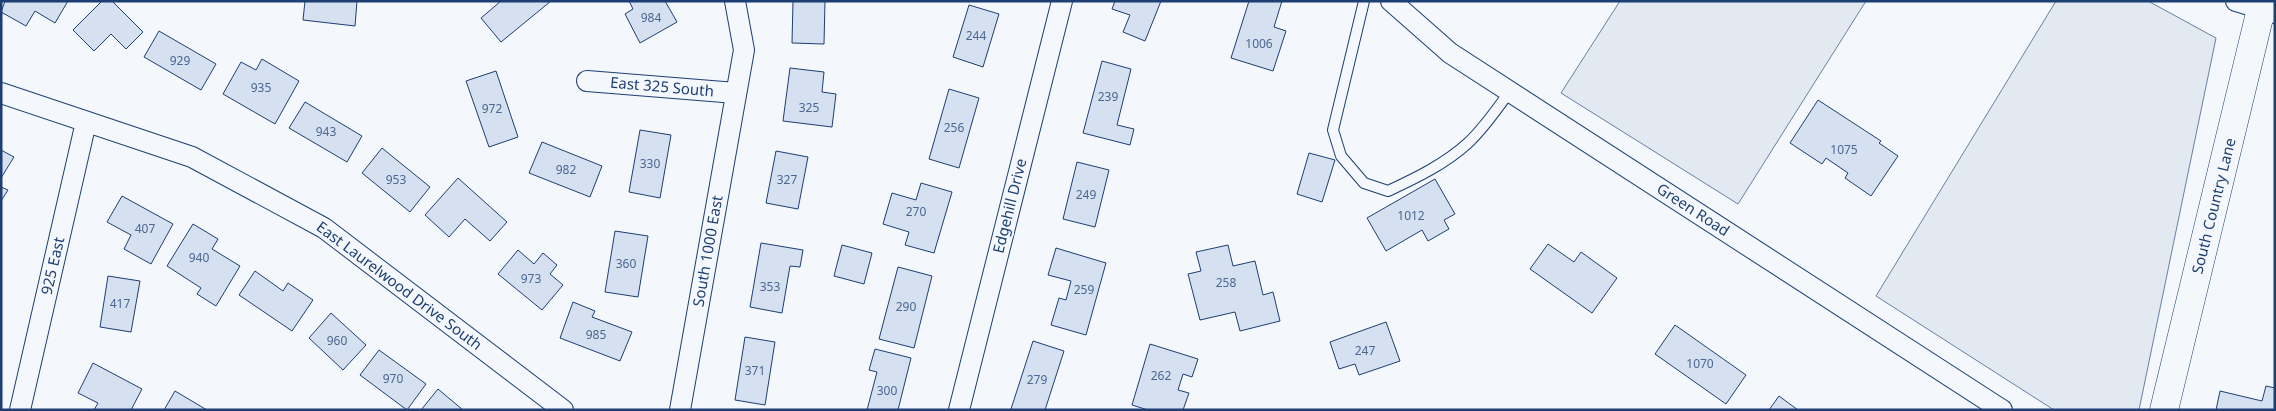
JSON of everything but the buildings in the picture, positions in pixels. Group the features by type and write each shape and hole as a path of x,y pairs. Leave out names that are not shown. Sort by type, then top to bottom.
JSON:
{"street":[{"name":"South 1000 East","path":"680,410 744,50 735,1"},
{"name":"Edgehill Drive","path":"959,410 1062,1"},
{"name":"Green Road","path":"1391,1 1450,53 2002,410"},
{"name":"South Country Lane","path":"2164,410 2258,6"},
{"name":"East 325 South","path":"588,81 736,93"},
{"name":"East Laurelwood Drive South","path":"1,93 192,157 324,228 563,410"},
{"name":"925 East","path":"20,410 86,122"}],"lane":[{"path":"1364,1 1333,130 1341,156 1364,184 1388,191 1426,173 1467,143 1489,120 1510,91"}],"shaded area":[{"path":"1620,1 1866,1 1738,204 1561,93"},
{"path":"2056,1 2148,1 2216,38 2139,410 2054,410 1876,296"}]}
